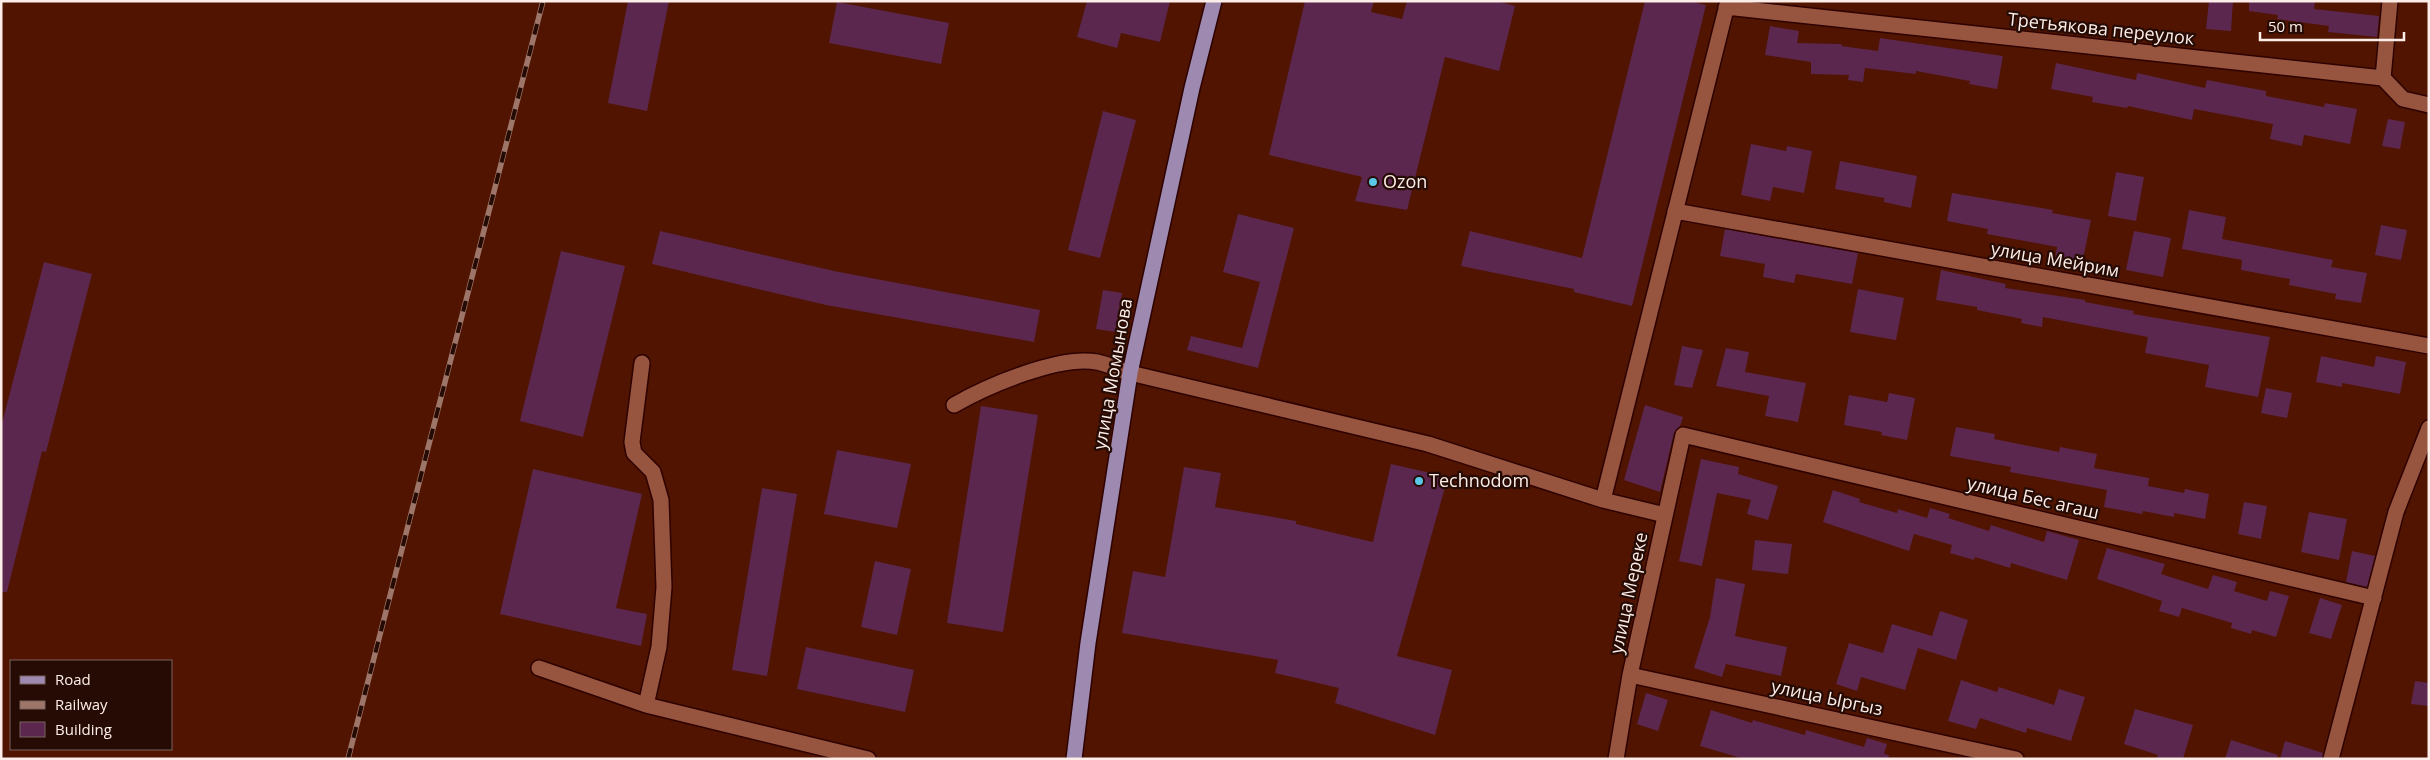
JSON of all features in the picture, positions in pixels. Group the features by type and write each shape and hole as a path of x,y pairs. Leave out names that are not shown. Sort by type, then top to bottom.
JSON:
{"main road":[{"name":"улица Момынова","path":"1074,759 1088,643 1130,373 1192,88 1214,1"}],"street":[{"path":"2390,1 2383,78 2403,99 2429,105"},
{"path":"1603,500 1727,4"},
{"name":"Третьякова переулок","path":"1727,4 2383,78"},
{"name":"улица Мейрим","path":"1676,210 2429,346"},
{"path":"954,405 982,389 1069,362 1096,362 1130,373 1428,444 1603,500 1665,515"},
{"path":"642,363 632,442 634,453 653,472 661,500 664,587 659,647 646,705"},
{"path":"2331,759 2396,512 2429,428"},
{"name":"улица Бес агаш","path":"1683,436 2374,598"},
{"name":"улица Мереке","path":"1616,759 1630,675 1683,436"},
{"path":"539,668 646,705 868,759"},
{"name":"улица Ыргыз","path":"1630,675 2016,759"}],"building":[{"path":"628,1 669,1 647,111 608,103"},
{"path":"1087,1 1170,1 1160,42 1121,33 1117,48 1077,37"},
{"path":"1305,1 1374,1 1371,12 1402,19 1407,1 1497,1 1515,6 1499,71 1445,57 1407,210 1355,201 1362,177 1269,155"},
{"path":"1645,1 1689,1 1706,5 1632,306 1574,292 1574,289 1461,266 1470,231 1582,258"},
{"path":"2209,1 2233,1 2231,31 2206,29"},
{"path":"2249,1 2315,1 2314,9 2379,16 2377,37 2328,32 2329,26 2277,19 2278,15 2249,11"},
{"path":"837,2 949,23 941,64 829,43"},
{"path":"1770,26 1799,31 1797,43 1842,44 1841,46 1878,51 1880,38 2003,56 1997,89 1969,84 1970,81 1916,71 1916,74 1865,68 1863,82 1848,80 1849,75 1811,74 1811,62 1765,55"},
{"path":"2056,63 2136,80 2137,73 2205,88 2207,80 2266,91 2266,96 2324,107 2325,103 2357,109 2350,144 2304,135 2302,146 2270,139 2273,124 2194,109 2192,120 2128,106 2127,108 2092,102 2093,97 2051,89"},
{"path":"1103,111 1136,120 1100,258 1068,250"},
{"path":"2388,119 2405,122 2400,149 2382,146"},
{"path":"1751,144 1786,151 1787,146 1812,151 1804,193 1773,187 1770,201 1741,195"},
{"path":"1840,161 1917,176 1911,208 1884,202 1884,198 1835,189"},
{"path":"2116,172 2144,177 2136,221 2108,216"},
{"path":"1952,193 2053,210 2052,213 2091,220 2082,264 2055,259 2057,247 1987,234 1988,229 1947,221"},
{"path":"2189,210 2226,217 2222,239 2333,260 2331,267 2367,273 2361,303 2335,299 2336,294 2289,285 2290,279 2241,270 2242,260 2182,249"},
{"path":"1238,214 1294,228 1258,368 1187,350 1191,336 1242,348 1260,282 1223,272"},
{"path":"2381,225 2407,230 2401,260 2375,255"},
{"path":"1725,229 1858,253 1852,284 1796,274 1794,283 1763,277 1765,264 1720,256"},
{"path":"660,231 834,271 1040,310 1034,342 826,305 652,264"},
{"path":"2134,231 2171,238 2163,277 2126,270"},
{"path":"561,251 625,266 583,437 520,421"},
{"path":"44,262 92,274 46,452 42,451 7,592 1,592 1,427"},
{"path":"1941,270 2006,284 2005,288 2085,300 2085,302 2134,311 2133,314 2270,337 2258,397 2205,387 2209,365 2145,353 2148,337 2043,317 2042,327 2021,323 2022,319 1977,310 1977,307 1936,300"},
{"path":"1858,289 1904,298 1896,340 1850,332"},
{"path":"1103,290 1122,293 1115,332 1096,329"},
{"path":"1682,346 1703,350 1692,388 1674,385"},
{"path":"1726,348 1749,352 1745,372 1806,383 1798,422 1765,416 1769,396 1716,386"},
{"path":"2321,356 2374,367 2376,356 2406,362 2400,394 2342,383 2342,387 2316,382"},
{"path":"2266,388 2292,393 2287,418 2261,413"},
{"path":"1889,393 1915,398 1907,440 1881,435 1882,432 1844,425 1849,395 1887,402"},
{"path":"1645,405 1683,417 1680,426 1674,433 1660,492 1624,480"},
{"path":"981,406 1038,415 1003,632 947,623"},
{"path":"1956,427 1995,434 1994,439 2059,452 2060,447 2097,454 2094,468 2149,478 2148,486 2184,493 2185,489 2209,494 2205,519 2174,513 2174,517 2143,511 2142,514 2104,507 2107,490 2010,472 2011,467 1950,456"},
{"path":"837,450 911,464 897,528 824,514"},
{"path":"1701,459 1739,467 1738,474 1778,486 1768,520 1747,514 1751,500 1717,493 1702,566 1679,561"},
{"path":"1391,464 1448,477 1397,656 1452,670 1435,735 1335,703 1339,688 1275,673 1278,660 1122,633 1133,571 1165,577 1184,467 1221,473 1215,507 1296,521 1296,524 1373,542"},
{"path":"533,469 642,494 616,608 647,614 641,646 500,614"},
{"path":"762,488 797,494 767,676 732,670"},
{"path":"1833,490 1860,499 1859,502 1897,513 1898,509 1927,518 1930,508 1950,514 1948,518 1989,531 1991,525 2044,542 2047,531 2079,540 2067,580 2011,563 2010,568 1975,557 1974,560 1950,553 1952,545 1914,534 1909,551 1823,522"},
{"path":"2244,502 2267,506 2261,539 2238,534"},
{"path":"2309,512 2347,519 2339,560 2301,552"},
{"path":"1755,540 1792,544 1788,574 1752,570"},
{"path":"2107,548 2165,564 2161,574 2208,589 2213,575 2237,582 2234,591 2267,601 2270,591 2289,596 2276,637 2252,630 2251,634 2231,628 2232,623 2182,608 2179,617 2159,611 2162,601 2097,579"},
{"path":"2352,551 2375,556 2367,587 2346,582"},
{"path":"875,561 911,569 897,635 861,627"},
{"path":"1716,578 1745,584 1735,636 1787,647 1781,676 1726,664 1722,677 1694,668 1710,617"},
{"path":"2320,598 2342,605 2331,639 2309,633"},
{"path":"1940,611 1968,620 1956,660 1918,648 1905,690 1861,677 1857,691 1836,684 1849,643 1883,653 1892,624 1932,636"},
{"path":"806,647 914,670 905,712 797,689"},
{"path":"1961,680 1997,692 1999,687 2054,705 2059,689 2085,697 2071,741 2027,728 2026,733 1980,718 1976,729 1948,721"},
{"path":"2415,681 2429,683 2429,706 2411,704"},
{"path":"1646,693 1668,700 1658,731 1637,724"},
{"path":"2135,709 2193,725 2183,759 2156,759 2158,755 2124,744"},
{"path":"1711,710 1752,723 1753,720 1805,735 1806,730 1864,747 1867,738 1887,744 1884,754 1889,755 1888,759 1744,759 1700,746"},
{"path":"2231,740 2278,755 2277,759 2225,759"},
{"path":"2285,741 2323,753 2322,759 2280,759"}],"railway":[{"path":"348,759 543,1"}],"place":[{"name":"Ozon","path":"1373,182"},
{"name":"Technodom","path":"1419,481"}]}
